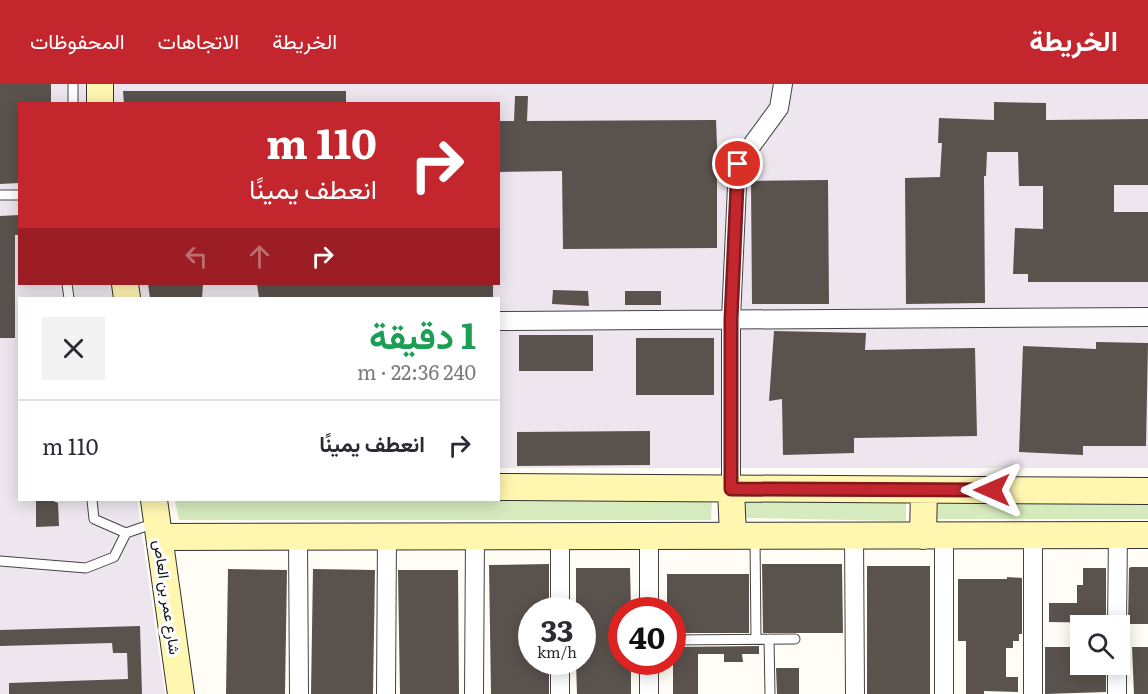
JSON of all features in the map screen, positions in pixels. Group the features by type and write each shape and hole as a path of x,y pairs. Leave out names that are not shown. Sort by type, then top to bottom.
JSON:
{"street":[{"path":"100,84 100,102"},
{"path":"744,536 731,489 731,319 738,164 778,108 783,84"},
{"path":"500,321 1148,317"},
{"path":"500,487 1148,491"},
{"path":"924,490 933,536 944,694"},
{"path":"157,520 298,537 1148,535"},
{"name":"شارع عمر بن العاص","path":"157,520 181,694"},
{"path":"1033,535 1033,694"},
{"path":"1117,615 1118,535"},
{"path":"560,536 560,597"},
{"path":"649,536 649,597"},
{"path":"854,536 855,694"},
{"path":"298,537 298,694"},
{"path":"386,694 387,537"},
{"path":"474,694 475,537"},
{"path":"560,675 560,694"},
{"path":"649,675 649,694"},
{"path":"1117,675 1117,694"}],"lane":[{"path":"72,84 73,102"},
{"path":"0,195 18,195"},
{"path":"92,501 94,519 126,532"},
{"path":"0,561 86,568 114,557 126,532 157,520"},
{"path":"744,536 756,639"},
{"path":"769,639 770,694"},
{"path":"686,640 795,639"}],"shaded area":[{"path":"0,84 1148,84 1148,468 500,468 500,297 18,297 18,501 137,501 165,694 0,694"}],"green space":[{"path":"712,498 711,520 179,520 175,501 500,501 500,499"},
{"path":"745,500 906,503 906,521 744,518"},
{"path":"928,502 1148,502 1148,519 928,519"}],"building":[{"path":"0,84 51,84 51,102 18,102 18,183 0,184"},
{"path":"123,91 346,91 346,102 124,102"},
{"path":"515,96 528,96 527,121 716,120 717,248 563,249 562,171 500,172 500,121 514,121"},
{"path":"994,102 1046,103 1046,120 1148,119 1148,185 1114,185 1114,212 1148,212 1148,282 1028,282 1028,274 1013,274 1015,228 1043,229 1043,186 1019,186 1018,152 987,152 986,176 984,176 985,303 906,304 905,178 940,177 942,143 938,143 939,118 994,120"},
{"path":"828,180 829,304 752,304 751,181"},
{"path":"18,215 18,235 15,235 15,338 0,338 0,216"},
{"path":"148,285 203,285 202,297 150,297"},
{"path":"257,285 493,285 493,297 259,297"},
{"path":"553,290 588,291 589,306 552,304"},
{"path":"625,291 661,291 661,305 625,305"},
{"path":"774,331 866,333 865,350 975,348 977,436 854,438 854,453 783,455 782,399 769,401"},
{"path":"519,335 593,335 593,371 519,371"},
{"path":"636,338 714,338 714,395 636,395"},
{"path":"1096,342 1148,343 1146,446 1083,446 1083,455 1019,452 1023,346 1096,349"},
{"path":"650,431 650,465 517,466 517,432"},
{"path":"36,501 58,503 59,526 36,527"},
{"path":"549,564 549,597 518,597 518,675 549,675 549,694 491,694 489,565"},
{"path":"762,564 842,564 843,633 763,633"},
{"path":"867,566 930,566 930,694 867,694"},
{"path":"1148,567 1148,624 1130,624 1129,568"},
{"path":"576,568 630,568 631,597 608,597 608,675 631,675 631,694 577,694 576,675 596,675 596,597 576,597"},
{"path":"1083,568 1106,568 1106,615 1070,615 1070,622 1049,622 1049,603 1077,603 1077,585 1083,585"},
{"path":"228,569 287,570 285,694 226,694"},
{"path":"313,569 375,570 373,694 311,694"},
{"path":"398,570 458,570 459,694 400,694"},
{"path":"667,574 749,574 749,633 686,633 686,597 667,597"},
{"path":"1007,577 1022,578 1022,634 1019,634 1019,641 1013,641 1013,648 1006,648 1006,677 1018,677 1018,692 984,691 984,694 966,694 966,641 958,641 958,579 1007,579"},
{"path":"140,626 142,694 9,694 9,683 128,679 127,653 113,653 112,643 0,646 0,630"},
{"path":"759,646 759,654 742,654 743,662 724,662 724,654 698,654 698,694 673,694 673,675 686,675 686,647"},
{"path":"1045,647 1070,647 1070,675 1106,675 1106,692 1045,694"},
{"path":"1132,647 1148,647 1148,694 1134,694"},
{"path":"776,668 799,668 799,694 777,694"}],"route":[{"path":"738,164 731,319 731,489 992,490"}]}
